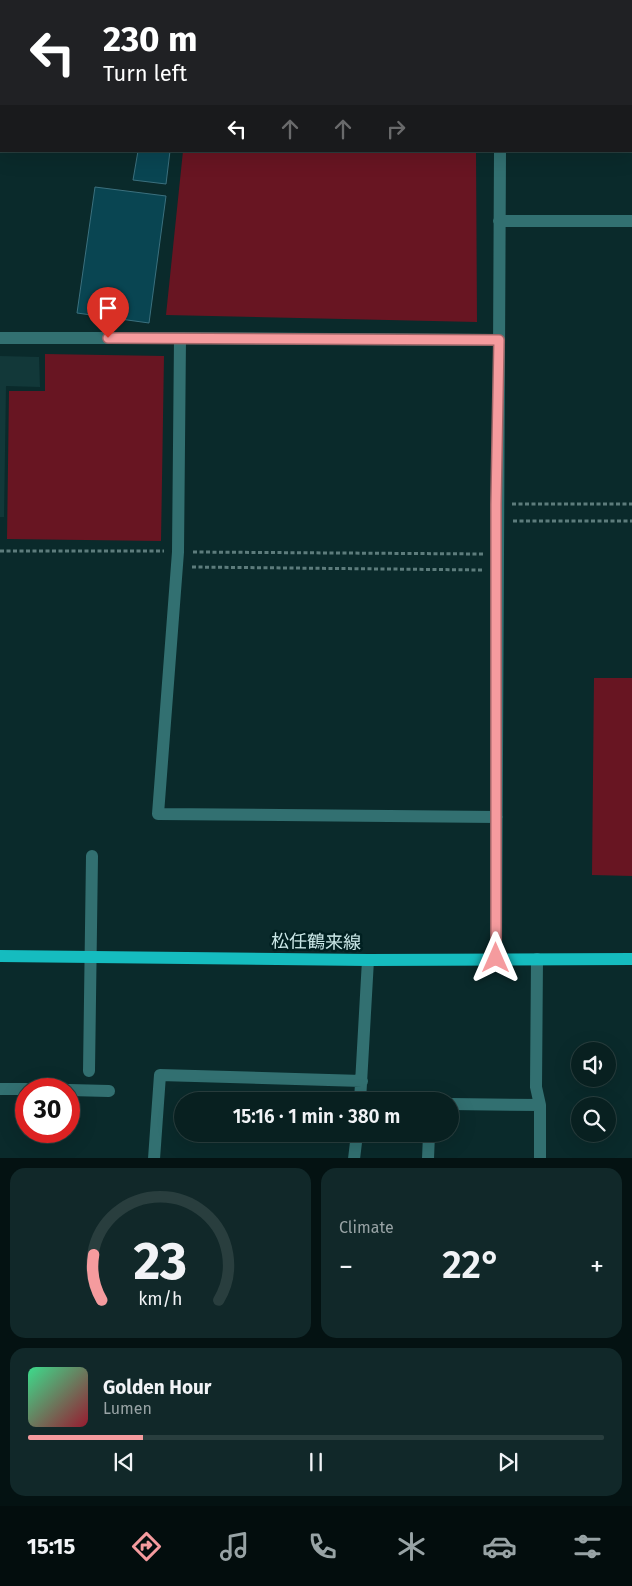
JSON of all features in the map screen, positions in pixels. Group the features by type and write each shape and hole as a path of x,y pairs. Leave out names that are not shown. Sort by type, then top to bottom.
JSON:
{"main road":[{"name":"松任鶴来線","path":"0,956 91,955 368,960 496,958 632,960"}],"street":[{"path":"496,958 496,504 500,152"},
{"path":"500,221 632,221"},
{"path":"0,338 499,340"},
{"path":"180,338 178,552 158,814 497,817"},
{"path":"89,1071 92,856"},
{"path":"537,958 536,1087 540,1105 540,1158"},
{"path":"361,1092 368,960"},
{"path":"154,1158 160,1075 362,1081"},
{"path":"0,1089 15,1089"},
{"path":"80,1090 109,1091"},
{"path":"459,1104 540,1105"},
{"path":"354,1158 356,1142"},
{"path":"428,1158 429,1142"}],"path":[{"path":"496,504 632,504"},
{"path":"497,521 632,522"},
{"path":"0,551 497,554"},
{"path":"176,567 497,570"}],"shaded area":[{"path":"183,152 476,152 477,322 166,315"},
{"path":"45,354 164,356 161,541 7,539 9,391 45,391"},
{"path":"0,356 39,357 40,387 6,386 4,517 0,517"},
{"path":"594,678 632,678 632,876 592,875"}],"building":[{"path":"138,152 170,152 166,184 133,180"},
{"path":"95,187 166,196 149,323 77,313"}],"route":[{"path":"108,338 499,340 496,504 498,687 496,958"}]}
